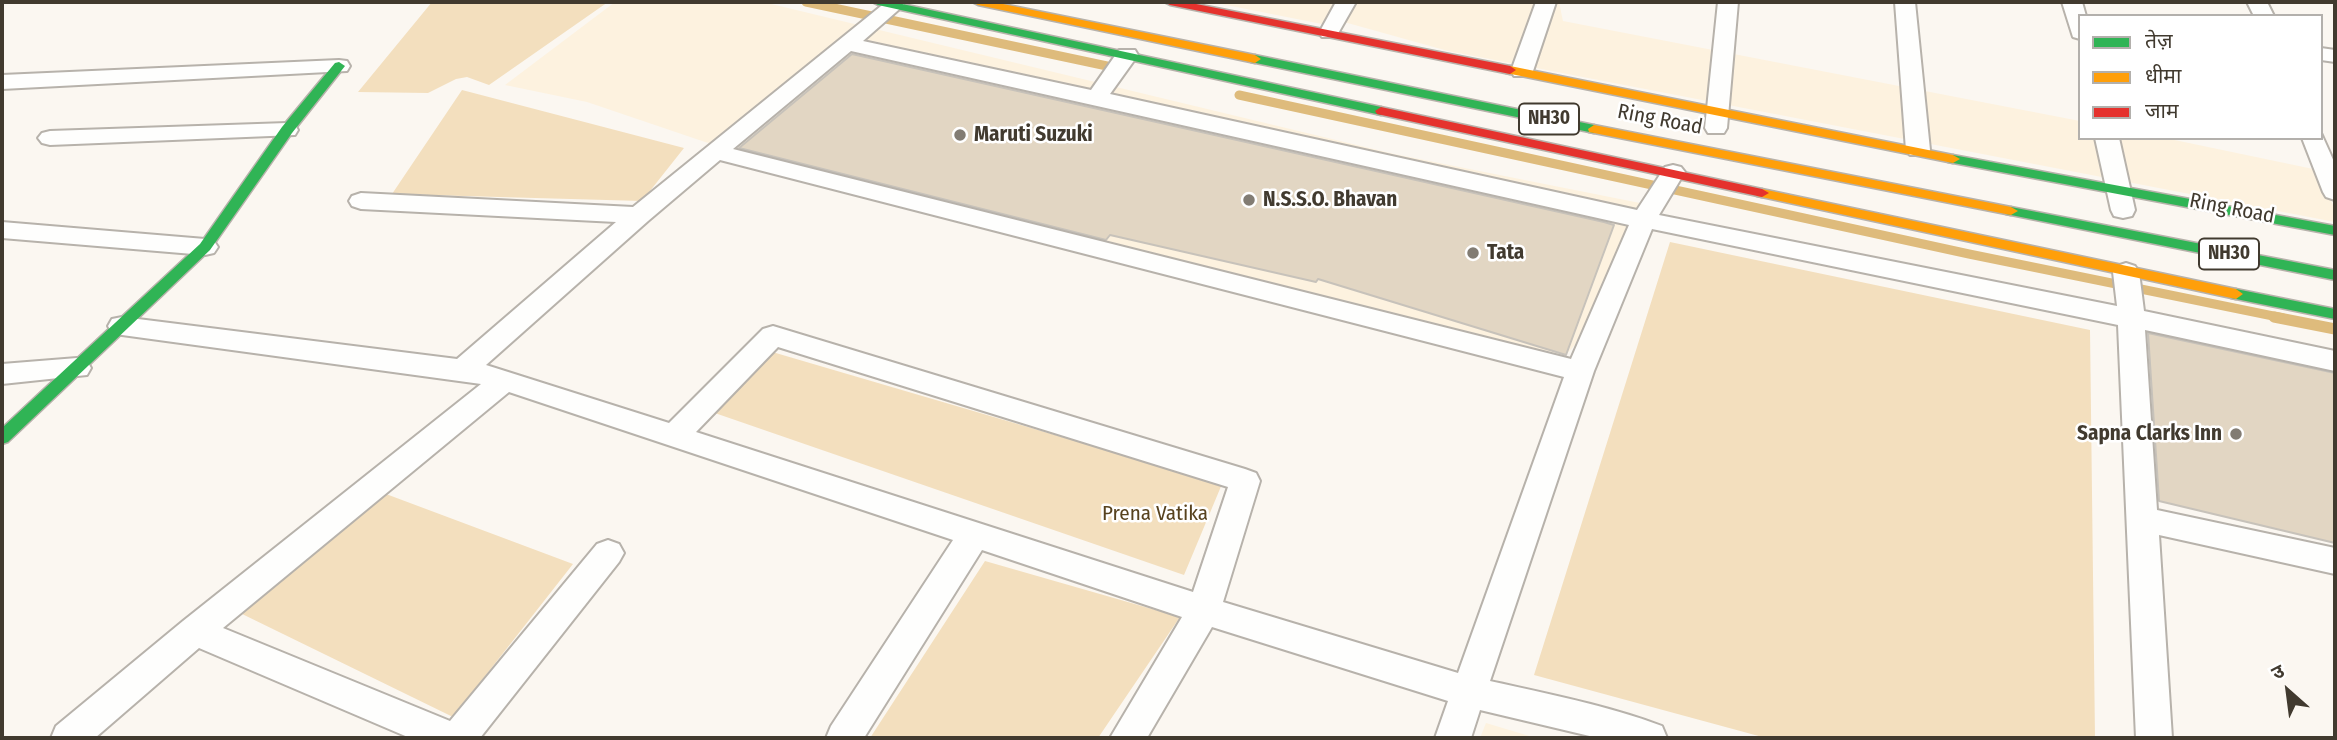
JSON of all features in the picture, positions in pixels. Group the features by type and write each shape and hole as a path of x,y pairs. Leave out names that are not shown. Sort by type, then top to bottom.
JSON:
{"main road":[{"name":"Ring Road","path":"978,2 1672,144 2335,275"},
{"path":"1170,2 1522,71 1717,119 1918,150 2122,205 2335,231"},
{"path":"882,11 1671,176 2129,291 2335,314"},
{"name":"Ring Road","path":"1160,15 1717,119 1958,177"},
{"path":"1124,60 1142,35"},
{"path":"2,438 205,247 287,130 339,66"}],"street":[{"path":"1329,33 1346,2"},
{"path":"1522,71 1546,2"},
{"path":"1717,119 1728,2"},
{"path":"1905,2 1918,150"},
{"path":"2072,2 2078,25"},
{"path":"463,370 639,215 846,44 882,11"},
{"path":"846,44 1102,91 1644,219 2129,291 2335,361"},
{"path":"1102,91 1124,60"},
{"path":"2,82 339,66"},
{"path":"50,138 287,130"},
{"path":"2107,140 2122,205"},
{"path":"2314,140 2335,192"},
{"path":"716,152 1580,371"},
{"path":"1453,738 1580,371 1644,219 1671,176"},
{"path":"361,201 639,215"},
{"path":"2,230 205,247"},
{"path":"2129,291 2154,738"},
{"path":"122,326 463,370 505,380 1204,610 1469,692 1585,718 1648,738"},
{"path":"673,437 773,336 1245,481 1204,610 1128,738"},
{"path":"2,374 77,368"},
{"path":"69,738 195,631 505,380"},
{"path":"2142,519 2335,561"},
{"path":"844,738 974,535"},
{"path":"458,738 608,553"},
{"path":"195,631 449,738"}],"shaded area":[{"path":"615,2 763,2 1394,154 1640,203 1575,345 1561,360 918,194 705,142 587,102 505,85"},
{"path":"1211,2 1338,2 1327,25"},
{"path":"1355,2 1559,2 1563,21 2078,121 2078,140 2175,140 2318,170 2335,210 2335,222 1448,51 1344,22"},
{"path":"1486,723 1536,738 1480,738"}],"green space":[{"path":"432,2 608,2 489,85 467,77 456,79 428,93 358,92"},
{"path":"462,90 684,148 642,201 392,194"},
{"path":"1670,242 2090,330 2095,738 1766,738 1534,675"},
{"name":"Prena Vatika","path":"769,351 1222,484 1184,575 709,411"},
{"path":"386,494 573,564 453,717 238,612"},
{"path":"985,561 1180,617 1098,738 870,738"}],"building":[{"path":"852,54 1614,225 1566,355 1318,279 1316,282 1110,235 1106,240 739,148"},
{"name":"Sapna Clarks Inn","path":"2148,333 2335,373 2335,543 2159,501"}],"waterway":[{"path":"806,2 1107,66"},
{"path":"1239,95 1969,254 2283,318"},
{"path":"2274,317 2335,329"}],"traffic: fast":[{"path":"878,2 1381,111"},
{"path":"1255,59 1594,129"},
{"path":"2,438 205,247 287,130 339,66"},
{"path":"1953,159 2335,231"},
{"path":"2011,211 2335,275"},
{"path":"2236,294 2335,314"}],"traffic: slow":[{"path":"978,2 1255,59"},
{"path":"1510,70 1953,159"},
{"path":"1594,129 2011,211"},
{"path":"1762,193 2236,294"}],"traffic: jam":[{"path":"1170,2 1510,70"},
{"path":"1381,111 1762,193"}],"place":[{"name":"Maruti Suzuki","path":"960,135"},
{"name":"N.S.S.O. Bhavan","path":"1249,200"},
{"name":"Tata","path":"1473,253"},
{"name":"Sapna Clarks Inn","path":"2236,434"}]}
